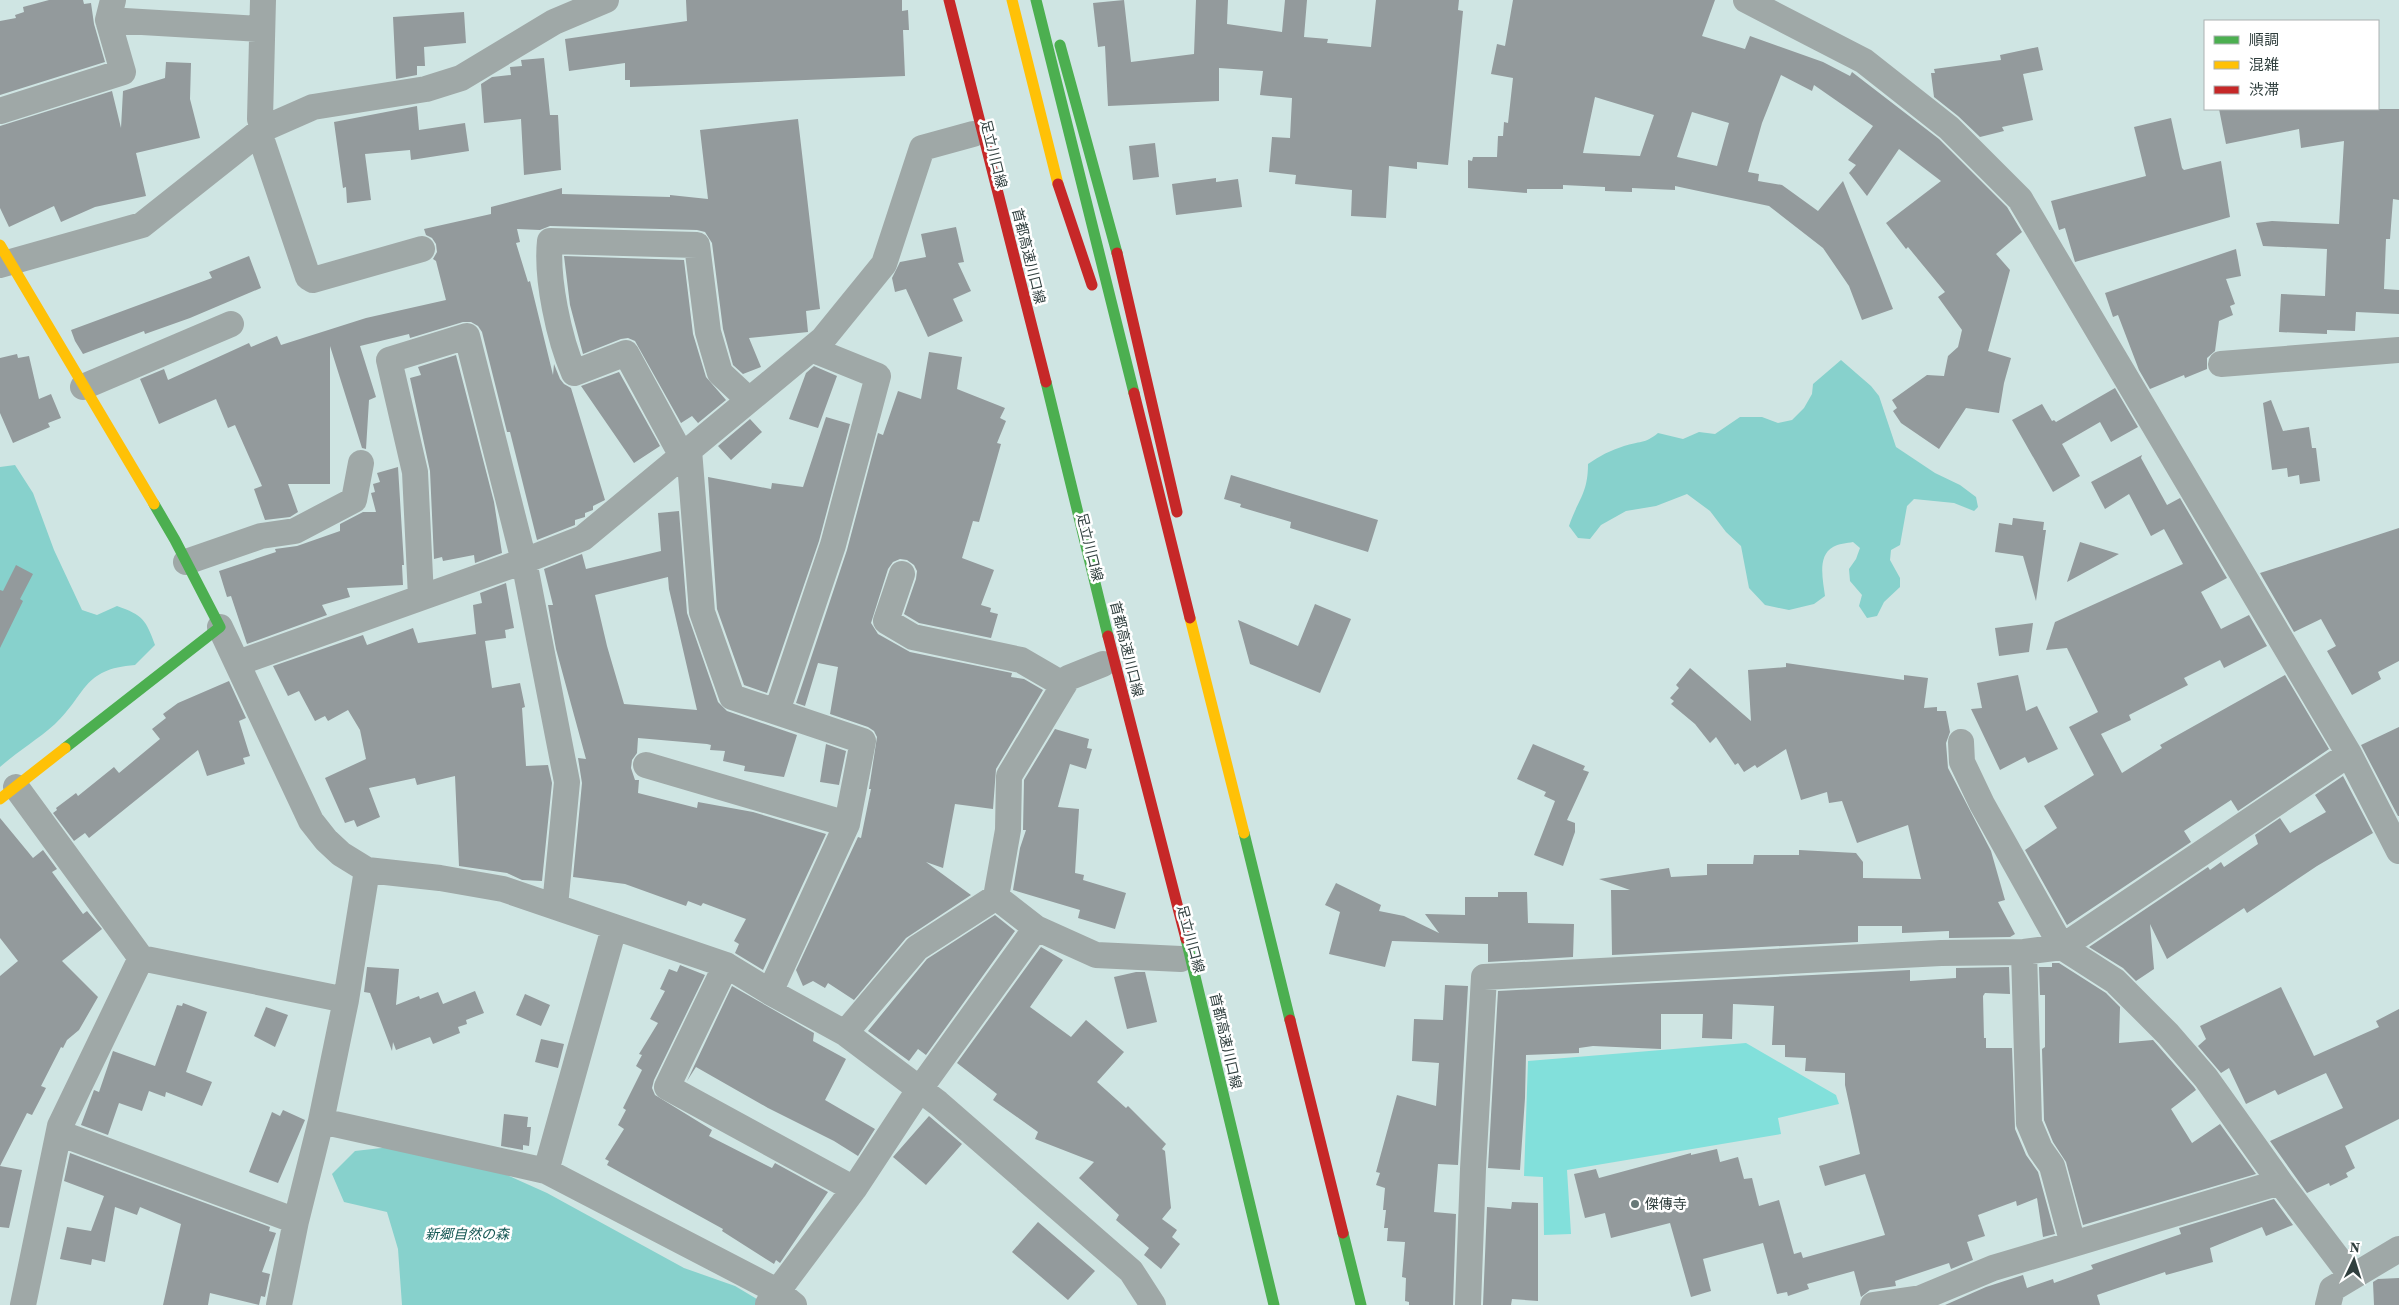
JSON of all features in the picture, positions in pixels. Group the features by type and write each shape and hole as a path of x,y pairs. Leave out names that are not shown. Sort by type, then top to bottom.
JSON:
{"main road":[{"name":"足立川口線","path":"940,0 1103,664 1181,959 1265,1305"},
{"name":"首都高速川口線","path":"949,0 1057,424 1126,709 1195,974 1274,1305"},
{"path":"1012,0 1061,197 1096,298"},
{"path":"1036,0 1361,1305"},
{"path":"1047,0 1120,263 1181,528"},
{"path":"3,258 83,387 186,562 220,627 8,793"},
{"path":"1103,317 1148,446"},
{"path":"1187,557 1370,1305"}],"street":[{"path":"263,0 261,29 261,131 308,277 313,280 422,248"},
{"path":"3,258 142,225 261,131 313,107 426,89 461,78 554,22 606,0"},
{"path":"1746,0 1864,61 1948,128 2020,199 2348,754 2399,851"},
{"path":"0,111 123,72 111,10 261,29"},
{"path":"238,663 524,561 583,538 823,339 884,264 922,148 973,134"},
{"path":"749,400 720,374 708,332 697,245 550,241 548,263 565,354 574,373 626,353 685,453 702,612 732,697 864,741 847,824 770,992"},
{"path":"83,387 231,324"},
{"path":"421,598 415,472 389,360 467,336 524,561 567,782 555,906"},
{"path":"777,711 833,545 878,376 811,349"},
{"path":"2221,364 2399,350"},
{"path":"186,562 261,536 296,531 354,500 361,463"},
{"path":"902,574 886,620 913,637 1021,660 1064,685"},
{"path":"220,627 311,821 326,840 341,854 367,870 440,878 503,888 614,928 726,965 770,992 845,1033 938,1103 1131,1271 1152,1305"},
{"path":"845,1033 917,948 996,897 1008,830 1009,776 1068,678 1103,664"},
{"path":"1960,742 1962,762 1978,796 2062,947 2115,982 2168,1034 2206,1078 2280,1182 2352,1277"},
{"path":"1468,1305 1473,1169 1484,977 1940,953 2024,952 2062,947 2348,754"},
{"path":"646,765 847,824"},
{"path":"8,793 141,958 346,1000"},
{"path":"280,1305 296,1221 321,1121 346,1000 367,870"},
{"path":"996,897 1036,928 1096,955 1181,959"},
{"path":"546,1171 614,928"},
{"path":"321,1121 546,1171 780,1300 919,1090 1036,928"},
{"path":"2024,952 2030,1122 2040,1149 2052,1166 2073,1244"},
{"path":"23,1305 59,1132 141,958"},
{"path":"726,965 667,1087 854,1189"},
{"path":"59,1132 296,1221"},
{"path":"1874,1305 1921,1298 1993,1268 2280,1182"},
{"path":"2328,1305 2332,1289 2399,1250"}],"shaded area":[{"path":"1746,1043 1836,1095 1839,1104 1778,1118 1781,1134 1567,1170 1571,1234 1544,1235 1543,1177 1524,1176 1528,1061"}],"green space":[{"path":"1841,360 1871,386 1879,396 1896,447 1935,473 1960,485 1976,497 1978,507 1974,511 1954,503 1914,499 1907,506 1900,545 1891,550 1890,560 1900,578 1900,587 1884,602 1877,616 1867,618 1859,606 1862,595 1850,581 1849,569 1856,559 1860,548 1853,542 1835,546 1825,556 1822,576 1825,596 1814,604 1789,610 1765,605 1749,588 1741,546 1726,532 1710,511 1687,494 1656,506 1626,511 1601,525 1590,539 1578,538 1569,526 1584,490 1588,474 1588,464 1596,458 1629,444 1645,441 1658,433 1683,439 1699,432 1715,434 1740,417 1762,417 1778,423 1792,420 1804,408 1812,394 1813,384"},
{"path":"15,465 33,493 54,550 82,610 97,615 117,606 133,612 146,624 155,645 135,665 118,667 95,678 55,724 0,767 0,467"},
{"name":"新郷自然の森","path":"408,1145 487,1166 547,1193 684,1268 735,1286 767,1305 402,1305 398,1249 387,1212 344,1202 332,1174 355,1151"}],"building":[{"path":"49,0 83,0 84,4 91,3 94,24 105,62 0,95 0,21 16,18 15,15 24,12 23,7"},
{"path":"686,0 902,0 902,11 908,10 909,30 903,30 905,76 630,87 630,80 625,80 625,63 569,71 565,39 687,21"},
{"path":"1124,0 1131,62 1194,54 1196,0 1228,0 1227,24 1282,32 1285,0 1307,0 1304,37 1328,39 1327,43 1371,47 1376,0 1459,0 1458,10 1463,11 1448,165 1417,162 1417,169 1389,166 1386,218 1351,216 1352,190 1295,184 1296,175 1269,172 1272,137 1290,138 1292,98 1260,95 1263,71 1219,68 1219,101 1108,106 1105,46 1098,47 1093,3"},
{"path":"1513,0 1715,0 1702,36 1745,49 1750,36 1823,62 1850,76 1852,72 1939,139 2007,207 2022,232 1996,254 2010,270 1988,351 2011,358 2004,383 1999,413 1966,408 1939,449 1901,423 1893,411 1897,408 1892,400 1927,375 1944,376 1948,356 1958,347 1962,330 1938,297 1945,292 1908,247 1906,249 1886,223 1941,181 1899,149 1867,196 1849,173 1856,165 1848,160 1873,126 1814,85 1812,91 1781,75 1762,123 1748,172 1759,174 1758,181 1782,185 1818,211 1843,181 1893,309 1862,320 1849,286 1823,248 1769,206 1675,186 1675,190 1632,188 1632,192 1605,191 1605,187 1563,185 1563,189 1527,189 1527,193 1468,188 1468,160 1472,161 1473,157 1497,157 1498,136 1503,136 1504,122 1508,123 1513,78 1491,74 1497,44 1505,46","holes":["1595,97 1654,115 1640,156 1583,153","1692,112 1729,123 1717,166 1677,157"]},
{"path":"464,12 466,43 424,47 425,66 417,66 417,75 396,79 393,17"},
{"path":"2038,47 2043,70 2023,74 2033,120 2002,127 2004,131 1980,137 1934,97 1931,73 1935,73 1934,69 2001,60 2000,55"},
{"path":"544,58 550,115 558,115 561,170 524,175 521,119 484,123 481,84 492,77 511,75 510,67 522,66 521,60"},
{"path":"166,62 191,63 190,99 200,138 136,153 146,196 95,207 61,222 54,206 9,227 0,208 0,126 112,91 121,128 123,91 165,78"},
{"path":"417,106 419,130 465,123 469,151 411,160 410,150 365,154 371,200 347,203 346,187 343,188 334,122"},
{"path":"2399,109 2399,200 2393,199 2390,239 2386,239 2384,289 2399,290 2399,314 2356,312 2355,331 2327,330 2327,334 2279,332 2281,294 2325,296 2327,249 2263,246 2256,223 2272,221 2339,224 2344,141 2301,148 2299,129 2226,144 2219,110"},
{"path":"2171,118 2184,170 2221,161 2230,217 2075,262 2065,228 2059,230 2051,201 2146,176 2134,127"},
{"path":"798,119 820,309 806,311 808,332 749,338 761,367 743,374 733,365 723,329 712,243 705,232 697,230 550,226 540,230 517,229 520,242 516,243 528,282 530,281 553,375 554,364 560,379 571,388 605,500 593,506 593,510 585,513 585,517 575,520 575,525 537,540 510,432 507,432 482,332 478,326 471,322 463,322 410,338 409,334 360,346 376,397 369,400 366,449 362,448 330,346 330,484 288,484 298,512 290,517 265,520 254,489 262,486 235,425 228,428 216,399 159,424 140,379 164,369 168,380 249,343 251,347 277,336 281,345 366,318 446,300 436,261 433,259 437,252 436,244 432,238 426,235 424,229 491,214 491,207 562,188 562,194 670,197 670,195 708,199 700,130"},
{"path":"1155,143 1159,177 1133,180 1129,146"},
{"path":"1216,178 1216,182 1238,179 1242,207 1176,215 1172,184"},
{"path":"956,227 964,262 958,263 971,291 953,299 963,321 928,337 906,289 895,292 892,278 900,262 926,257 921,234"},
{"path":"2236,249 2241,276 2226,279 2235,304 2230,306 2233,315 2219,321 2215,351 2207,358 2207,369 2185,378 2184,375 2150,389 2139,370 2118,315 2113,317 2105,293"},
{"path":"249,256 261,288 190,318 145,334 144,331 83,354 75,341 71,330 212,278 209,272"},
{"path":"564,256 684,260 693,334 706,377 726,400 698,423 692,416 681,423 635,341 628,338 621,339 583,354 570,305"},
{"path":"929,352 962,357 957,389 1005,408 1000,418 1006,421 997,443 1001,444 979,522 973,521 962,558 994,570 981,605 991,608 990,612 998,614 991,638 919,623 904,614 917,571 914,565 907,560 900,559 893,562 888,569 871,623 878,634 910,652 1012,673 1011,677 1024,679 1043,690 996,769 993,809 955,804 943,868 926,862 971,895 906,938 854,1000 828,983 825,988 813,981 803,986 796,970 858,837 861,838 871,789 869,789 877,737 874,731 868,727 830,714 838,667 818,663 805,706 796,703 847,550 878,433 883,435 898,391 921,399"},
{"path":"17,354 18,358 29,356 39,399 51,394 61,418 48,423 50,427 13,443 0,413 0,358"},
{"path":"456,355 494,502 502,553 475,563 474,555 443,561 442,557 434,559 430,471 410,378 421,375 418,367"},
{"path":"814,366 837,376 818,428 789,419 806,373"},
{"path":"619,372 660,446 634,463 581,386"},
{"path":"2115,388 2138,427 2111,442 2100,422 2062,444 2080,476 2053,492 2012,420 2042,404 2052,421 2056,422"},
{"path":"2271,400 2283,431 2309,427 2312,448 2316,448 2320,481 2300,484 2299,475 2288,477 2287,468 2272,470 2263,403"},
{"path":"826,417 850,424 819,541 767,693 744,685 717,609 708,477 771,489 772,483 803,487"},
{"path":"750,419 762,432 731,460 718,446"},
{"path":"2142,455 2141,458 2167,505 2180,498 2227,578 2201,592 2221,629 2249,615 2267,646 2224,668 2220,660 2184,678 2188,685 2129,715 2131,720 2101,734 2122,773 2162,748 2160,745 2285,675 2329,749 2238,811 2231,800 2184,831 2191,842 2067,925 2025,850 2057,828 2044,806 2094,775 2069,727 2098,712 2067,648 2046,650 2055,622 2183,564 2164,529 2151,536 2129,494 2105,509 2091,482"},
{"path":"398,467 404,565 402,565 403,585 347,588 350,597 322,605 327,615 247,644 231,596 227,597 219,571 276,552 275,549 297,546 340,531 340,524 363,512 376,512 371,493 375,492 373,484 380,482 377,473"},
{"path":"1231,475 1378,520 1368,552 1290,528 1291,522 1240,507 1241,504 1224,499"},
{"path":"679,511 687,613 718,702 727,711 797,735 784,777 744,771 745,766 723,761 725,751 710,750 711,745 638,738 637,753 632,760 631,768 635,780 639,780 638,793 697,808 698,802 753,812 826,834 763,970 735,953 739,944 734,941 746,919 703,903 701,906 688,901 686,906 625,884 573,877 582,783 578,758 586,759 556,649 548,605 553,605 544,569 582,554 586,569 661,551 658,513","holes":["668,577 669,589 697,710 624,704 607,646 595,595"]},
{"path":"2013,518 2044,522 2043,530 2046,530 2036,601 2023,556 1995,552 1999,523 2012,525"},
{"path":"2399,528 2399,661 2378,672 2381,679 2352,695 2327,651 2336,646 2321,619 2294,632 2260,573"},
{"path":"2080,542 2119,554 2067,582"},
{"path":"16,565 33,574 20,599 23,601 0,648 0,590 3,591"},
{"path":"506,583 514,628 505,630 506,638 485,641 492,688 520,683 525,707 522,708 526,766 548,765 552,783 542,881 522,880 507,873 459,866 455,776 417,785 415,778 369,788 380,817 357,827 354,820 345,823 325,778 366,759 360,730 348,710 328,721 325,716 315,721 299,691 288,696 273,666 363,635 367,645 413,628 418,643 476,634 473,605 482,603 480,593"},
{"path":"1315,604 1351,619 1320,693 1250,664 1238,620 1298,646"},
{"path":"2033,623 2029,652 1999,656 1995,628"},
{"path":"1786,663 1904,680 1904,675 1928,678 1924,708 1937,707 1937,711 1946,711 1950,732 1946,743 1948,768 1991,851 2005,900 1998,902 2015,934 2010,937 1949,938 1949,931 1902,933 1902,926 1858,926 1858,942 1612,955 1611,890 1630,890 1599,879 1669,868 1671,877 1707,875 1707,864 1753,864 1754,855 1799,855 1799,850 1856,853 1863,862 1863,878 1921,879 1908,825 1857,843 1842,801 1829,803 1827,792 1801,800 1786,749 1757,768 1755,765 1744,772 1738,763 1735,765 1716,737 1710,743 1695,724 1671,704 1674,701 1670,698 1679,688 1676,685 1690,668 1751,721 1748,670 1786,667"},
{"path":"2018,675 2026,711 2037,706 2058,749 2028,763 2025,757 2000,770 1971,709 1982,708 1977,683"},
{"path":"229,681 246,718 239,721 250,756 243,758 245,764 207,776 198,750 89,838 85,833 74,841 53,813 57,810 56,808 76,793 78,796 114,767 119,773 160,739 152,729 166,718 163,714 178,703"},
{"path":"2399,727 2399,816 2398,816 2361,745"},
{"path":"1055,729 1089,739 1087,748 1092,749 1086,769 1070,764 1058,807 1079,809 1075,873 1084,875 1083,880 1126,893 1115,929 1078,918 1080,910 1013,890 1020,848 1026,830 1023,830 1024,780"},
{"path":"826,744 846,751 839,785 820,782"},
{"path":"1533,744 1585,766 1583,770 1589,772 1567,820 1575,823 1575,832 1563,866 1534,855 1555,801 1544,796 1546,792 1517,779"},
{"path":"2343,776 2373,833 2317,866 2247,913 2244,908 2167,959 2150,924 2154,969 2136,981 2123,968 2089,947 2208,867 2210,870 2221,862 2224,867 2258,844 2255,835 2280,818 2290,833 2326,812 2315,795"},
{"path":"0,818 33,858 43,850 57,869 52,872 83,914 87,911 102,929 62,961 98,997 79,1030 67,1040 63,1048 61,1047 41,1086 46,1088 32,1115 27,1113 0,1166 0,976 18,961 0,938"},
{"path":"1336,883 1381,905 1379,911 1404,916 1439,933 1425,914 1465,915 1465,897 1498,897 1498,892 1527,892 1528,923 1574,924 1573,957 1488,962 1488,944 1392,941 1385,967 1329,954 1340,912 1325,905"},
{"path":"995,915 1015,931 926,1055 918,1049 909,1061 868,1031 927,959"},
{"path":"1041,947 1063,960 1030,1007 1071,1037 1086,1020 1124,1052 1097,1082 1126,1108 1128,1106 1166,1144 1162,1149 1165,1151 1171,1208 1162,1219 1177,1230 1172,1237 1180,1244 1161,1269 1144,1255 1149,1248 1116,1220 1119,1215 1079,1178 1094,1162 1035,1139 1038,1132 993,1100 997,1094 957,1063"},
{"path":"2052,963 2059,963 2106,993 2120,1007 2119,1043 2153,1040 2194,1087 2196,1090 2171,1109 2192,1143 2220,1124 2256,1174 2083,1225 2066,1162 2053,1142 2044,1120 2042,1049 2045,1047 2045,995 2040,995 2039,967 2052,967"},
{"path":"680,965 705,975 654,1080 652,1088 655,1095 712,1130 709,1136 772,1168 775,1163 828,1192 780,1263 776,1260 774,1264 722,1231 723,1229 607,1165 609,1161 605,1159 624,1129 618,1125 626,1110 623,1108 642,1070 636,1066 642,1055 639,1054 658,1023 650,1019 665,991 660,989 669,969 677,972"},
{"path":"367,967 399,969 396,1005 419,996 420,999 438,992 443,1004 475,991 484,1013 466,1020 467,1024 458,1027 460,1033 433,1044 430,1037 396,1050 393,1042 392,1051 370,993 364,992"},
{"path":"2009,967 2010,994 1985,993 1983,996 1984,1038 1986,1038 1986,1048 2012,1048 2015,1129 2026,1155 2038,1172 2055,1234 2043,1237 2037,1198 2017,1206 2016,1201 1978,1215 1985,1236 1967,1242 1973,1260 1951,1269 1949,1263 1895,1281 1896,1286 1870,1290 1861,1297 1854,1271 1807,1284 1809,1289 1788,1296 1787,1292 1777,1294 1763,1243 1703,1259 1711,1291 1691,1297 1670,1223 1611,1238 1605,1213 1585,1218 1574,1174 1596,1169 1599,1178 1691,1153 1691,1155 1717,1149 1720,1162 1738,1157 1744,1179 1752,1178 1759,1206 1779,1200 1794,1254 1801,1252 1803,1258 1885,1235 1865,1174 1825,1186 1819,1166 1860,1154 1845,1085 1845,1073 1805,1071 1806,1058 1785,1057 1785,1045 1772,1045 1774,1006 1733,1004 1732,1039 1702,1038 1703,1014 1661,1014 1661,1049 1593,1046 1579,1048 1579,1053 1526,1055 1520,1170 1488,1168 1498,991 1910,970 1910,981 1956,978 1956,968"},
{"path":"1145,972 1157,1022 1127,1029 1114,977"},
{"path":"1445,985 1468,986 1458,1165 1438,1164 1434,1212 1456,1214 1453,1305 1409,1305 1409,1302 1405,1301 1406,1278 1402,1277 1405,1242 1387,1241 1388,1228 1384,1228 1386,1210 1383,1210 1385,1188 1376,1185 1380,1173 1376,1172 1397,1095 1436,1106 1439,1063 1412,1061 1414,1019 1443,1020"},
{"path":"732,986 814,1033 813,1041 846,1059 825,1100 875,1129 858,1156 834,1141 768,1108 696,1067 687,1081"},
{"path":"2281,987 2314,1056 2379,1027 2376,1021 2399,1009 2399,1119 2345,1146 2355,1168 2346,1173 2348,1177 2330,1186 2329,1183 2307,1193 2270,1141 2343,1108 2326,1073 2278,1095 2275,1090 2246,1104 2229,1068 2221,1073 2198,1046 2206,1039 2200,1026"},
{"path":"525,994 550,1005 541,1026 516,1015"},
{"path":"183,1003 207,1012 186,1072 212,1082 202,1106 166,1092 165,1097 149,1091 142,1111 119,1103 108,1135 81,1125 94,1090 99,1092 113,1051 155,1066 177,1005 182,1006"},
{"path":"266,1007 288,1015 275,1047 254,1036"},
{"path":"541,1039 564,1044 558,1068 535,1062"},
{"path":"283,1110 305,1120 278,1183 249,1172 272,1112 280,1116"},
{"path":"504,1114 528,1117 527,1127 531,1127 529,1146 523,1145 523,1150 501,1146"},
{"path":"929,1116 962,1144 926,1185 893,1157"},
{"path":"70,1153 270,1227 269,1231 276,1233 262,1272 270,1274 265,1297 261,1296 259,1305 210,1293 208,1305 163,1305 181,1224 140,1207 137,1215 115,1207 105,1262 92,1259 91,1265 60,1259 67,1227 91,1231 104,1196 64,1181"},
{"path":"0,1166 22,1170 9,1228 0,1227"},
{"path":"2274,1199 2293,1225 2266,1236 2262,1227 2210,1248 2213,1262 2166,1275 2165,1272 2097,1295 2100,1305 1945,1305 1986,1287 2023,1275 2027,1288 2053,1279 2054,1283 2093,1269 2091,1265 2181,1234 2179,1228"},
{"path":"1512,1202 1538,1203 1538,1301 1512,1299 1511,1305 1483,1305 1487,1207 1511,1209"},
{"path":"1038,1222 1095,1271 1068,1300 1012,1252"},
{"path":"2399,1278 2399,1305 2374,1305 2373,1282 2378,1279"}],"traffic: fast":[{"path":"1036,0 1134,393"},
{"path":"1060,45 1117,253"},
{"path":"1046,382 1108,636"},
{"path":"65,748 220,627 154,504"},
{"path":"1244,833 1290,1020"},
{"path":"1186,939 1274,1305"},
{"path":"1343,1233 1361,1305"}],"traffic: slow":[{"path":"1012,0 1058,184"},
{"path":"0,245 154,504"},
{"path":"1190,618 1244,833"},
{"path":"0,799 65,748"}],"traffic: jam":[{"path":"949,0 1046,382"},
{"path":"1058,184 1092,285"},
{"path":"1117,253 1177,512"},
{"path":"1134,393 1190,618"},
{"path":"1108,636 1186,939"},
{"path":"1290,1020 1343,1233"}],"place":[{"name":"傑傳寺","path":"1635,1204"}]}
